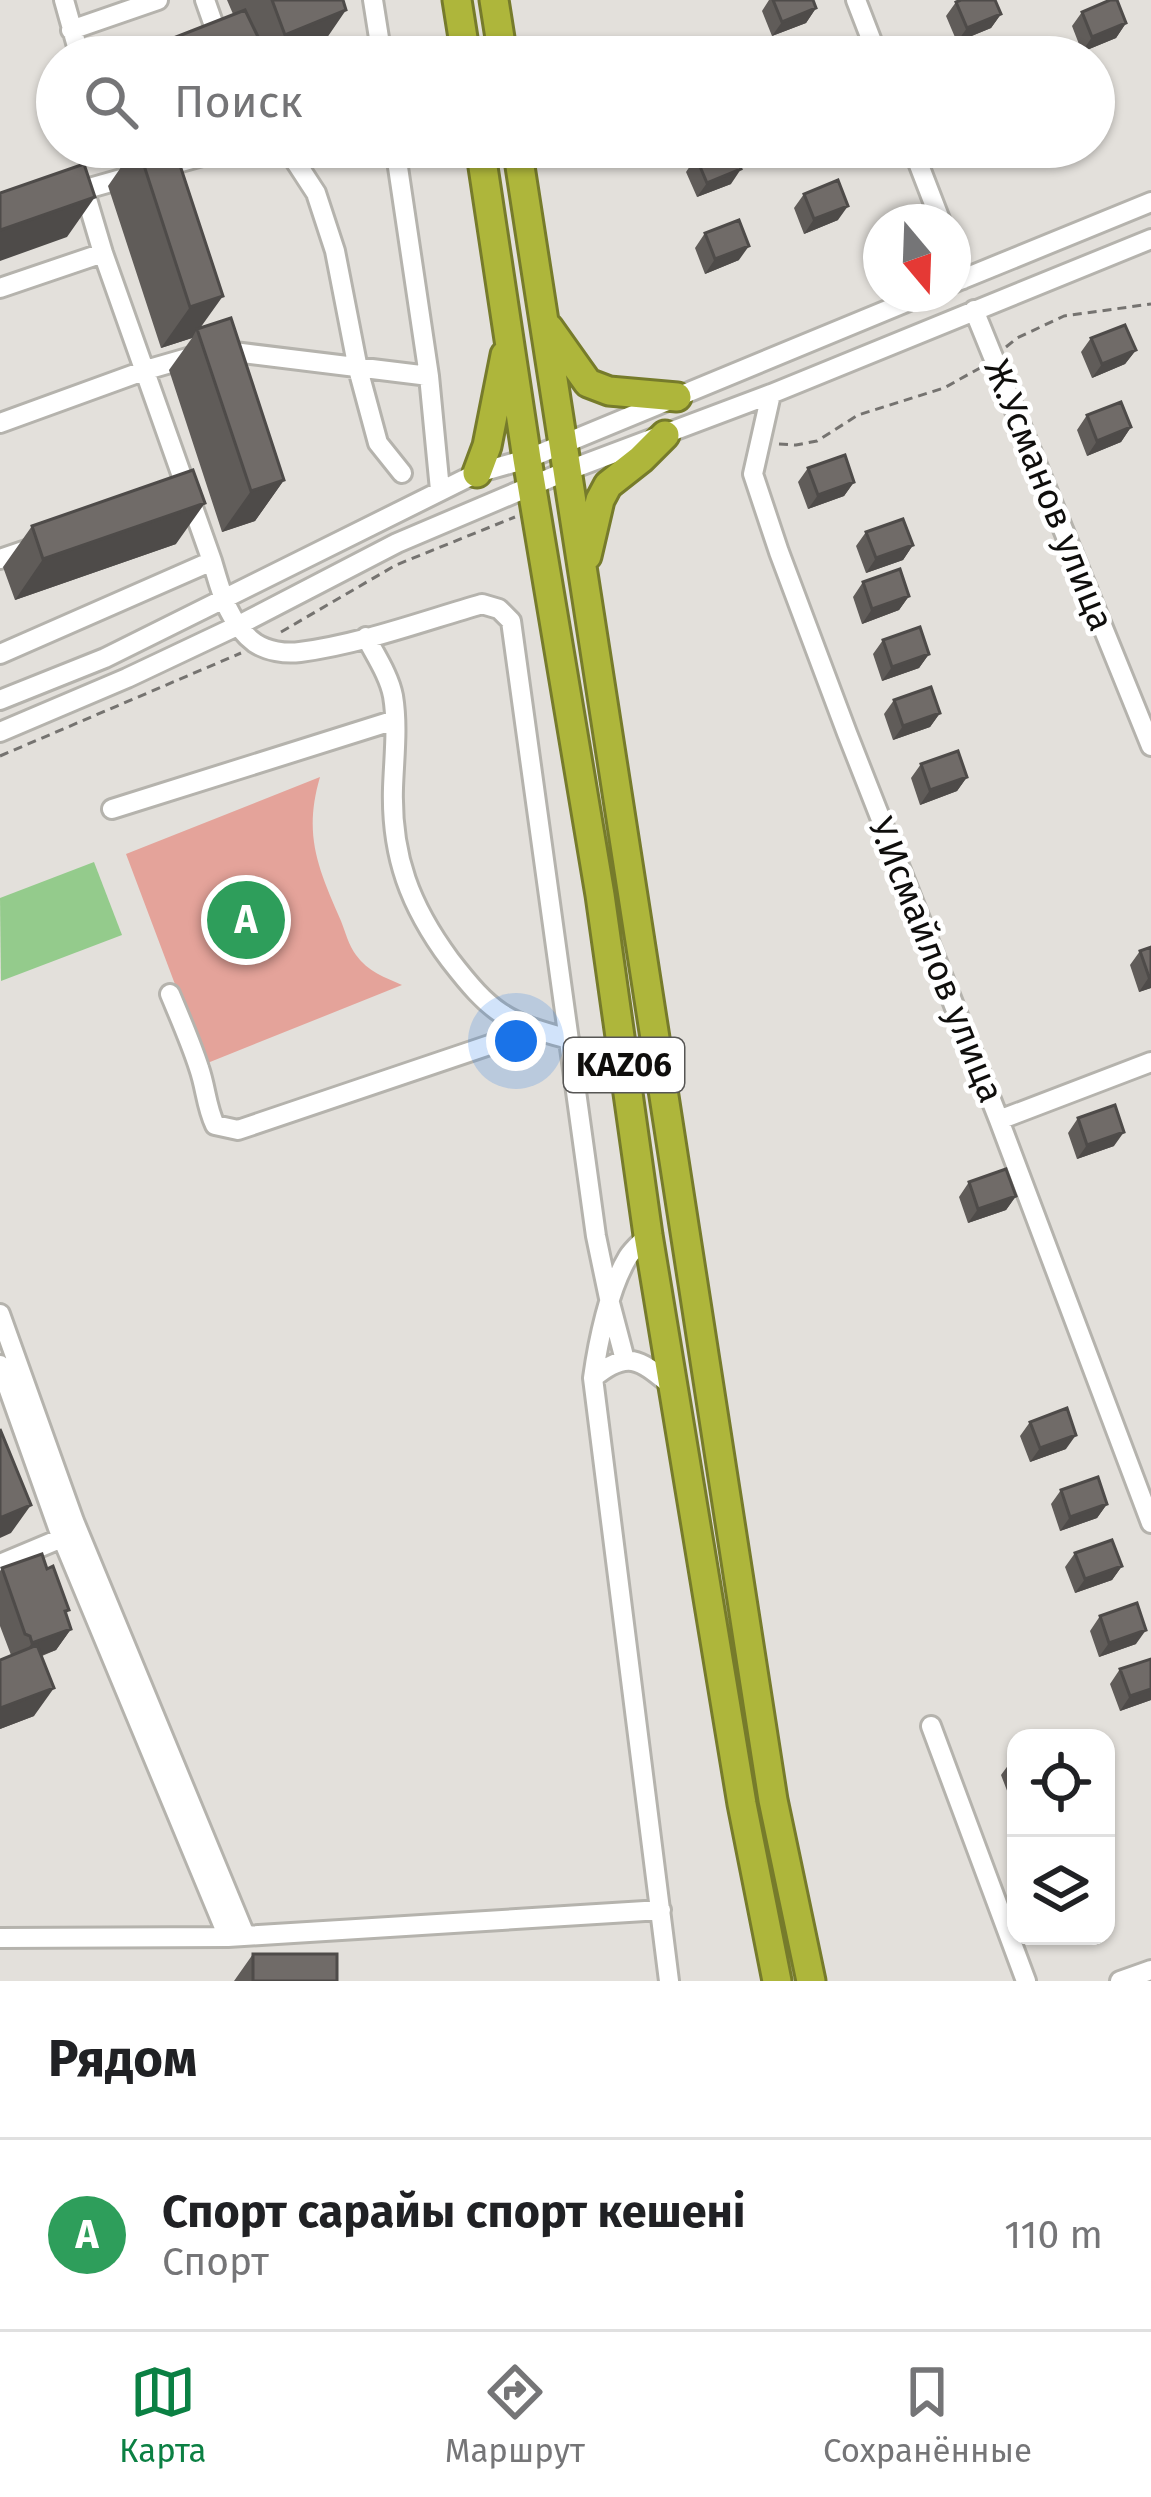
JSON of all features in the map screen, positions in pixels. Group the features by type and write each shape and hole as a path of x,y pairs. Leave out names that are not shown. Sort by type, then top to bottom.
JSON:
{"highway":[{"path":"458,0 463,36"},
{"path":"494,0 500,36"},
{"name":"KАZ06","path":"483,168 600,895 648,1235 742,1804 777,1981"},
{"name":"KАZ06","path":"520,168 773,1800 811,1981"},
{"path":"544,321 589,383 609,392 677,397"},
{"path":"477,473 487,446 509,333"},
{"path":"583,571 608,485 665,435"},
{"path":"600,895 632,890"}],"street":[{"path":"64,0 73,36"},
{"path":"71,30 158,0"},
{"path":"205,0 212,36"},
{"path":"373,0 379,36"},
{"path":"856,0 870,36"},
{"path":"63,195 160,168"},
{"path":"299,168 316,194 335,251 378,443 401,473"},
{"path":"398,168 429,376 440,490"},
{"path":"920,168 934,204"},
{"path":"84,189 224,600 237,626 258,646 297,652 366,638 482,604 499,609 511,621 596,1236 626,1360"},
{"path":"971,276 1151,202"},
{"path":"566,457 665,435 1151,239"},
{"path":"0,288 103,253"},
{"name":"Ж.Усманов улица","path":"974,310 1151,746"},
{"path":"0,732 237,626 677,397 882,312"},
{"path":"0,423 146,370 226,351 429,376"},
{"name":"У.Исмайлов улица","path":"771,394 753,474 779,552 1151,1522"},
{"path":"0,700 105,658 477,473 529,473"},
{"path":"168,501 189,494"},
{"path":"0,559 42,545"},
{"path":"0,654 212,561"},
{"path":"366,638 393,692 394,833 411,898 429,932 484,1001 505,1018 569,1039"},
{"path":"112,809 395,720"},
{"path":"170,994 206,1088 206,1106 215,1125 224,1129 238,1130 534,1030"},
{"path":"999,1120 1151,1062"},
{"path":"596,1236 623,1242 648,1235"},
{"path":"648,1235 629,1256 610,1303 593,1378 669,1981"},
{"path":"0,1314 70,1535"},
{"path":"593,1378 610,1364 626,1360 643,1362 674,1387"},
{"path":"0,1365 237,1936"},
{"path":"0,1564 70,1535"},
{"path":"931,1726 1026,1981"},
{"path":"0,1938 237,1936 662,1910"},
{"path":"1120,1981 1151,1970"}],"path":[{"path":"759,443 796,446 818,441 858,415 944,388 978,370 1017,338 1064,316 1151,304"}],"shaded area":[{"path":"320,777 313,834 349,943 371,970 402,985 205,1064 126,854"},
{"path":"94,862 122,935 1,981 0,898"}],"building":[{"path":"272,0 343,0 346,10 285,35"},
{"path":"773,0 813,0 816,8 782,22"},
{"path":"995,0 1001,14 967,28 956,2"},
{"path":"1117,0 1126,23 1092,36 1082,12"},
{"path":"245,10 258,36 179,36"},
{"path":"72,168 85,168 95,197 0,230 0,193"},
{"path":"145,168 181,168 223,296 190,307"},
{"path":"701,168 741,168 741,169 707,183"},
{"path":"838,180 848,206 814,219 804,194"},
{"path":"739,220 749,246 715,259 705,233"},
{"path":"231,318 284,480 251,491 197,329"},
{"path":"1125,325 1136,350 1102,364 1091,338"},
{"path":"1121,402 1131,427 1097,441 1087,415"},
{"path":"845,455 854,482 818,495 808,468"},
{"path":"193,470 205,503 43,559 32,526"},
{"path":"903,519 913,545 876,558 866,532"},
{"path":"900,569 909,596 872,609 863,582"},
{"path":"920,627 929,654 892,667 883,640"},
{"path":"931,687 940,713 903,726 894,700"},
{"path":"958,751 967,777 930,790 921,764"},
{"path":"1151,947 1151,977 1149,977 1140,951"},
{"path":"1115,1105 1124,1132 1087,1145 1078,1118"},
{"path":"1006,1169 1016,1196 978,1209 969,1182"},
{"path":"1067,1408 1076,1435 1040,1448 1030,1422"},
{"path":"0,1429 31,1505 0,1518"},
{"path":"1098,1477 1107,1504 1070,1517 1061,1490"},
{"path":"1112,1540 1122,1566 1085,1579 1075,1553"},
{"path":"42,1554 47,1569 53,1566 71,1629 32,1643 2,1568"},
{"path":"1137,1603 1146,1630 1109,1643 1100,1616"},
{"path":"37,1645 54,1688 0,1708 0,1660"},
{"path":"1151,1659 1151,1689 1130,1696 1120,1669"},
{"path":"253,1954 337,1954 337,1981 253,1981"}],"place":[{"name":"Спорт сарайы спорт кешені","path":"246,920"}]}
